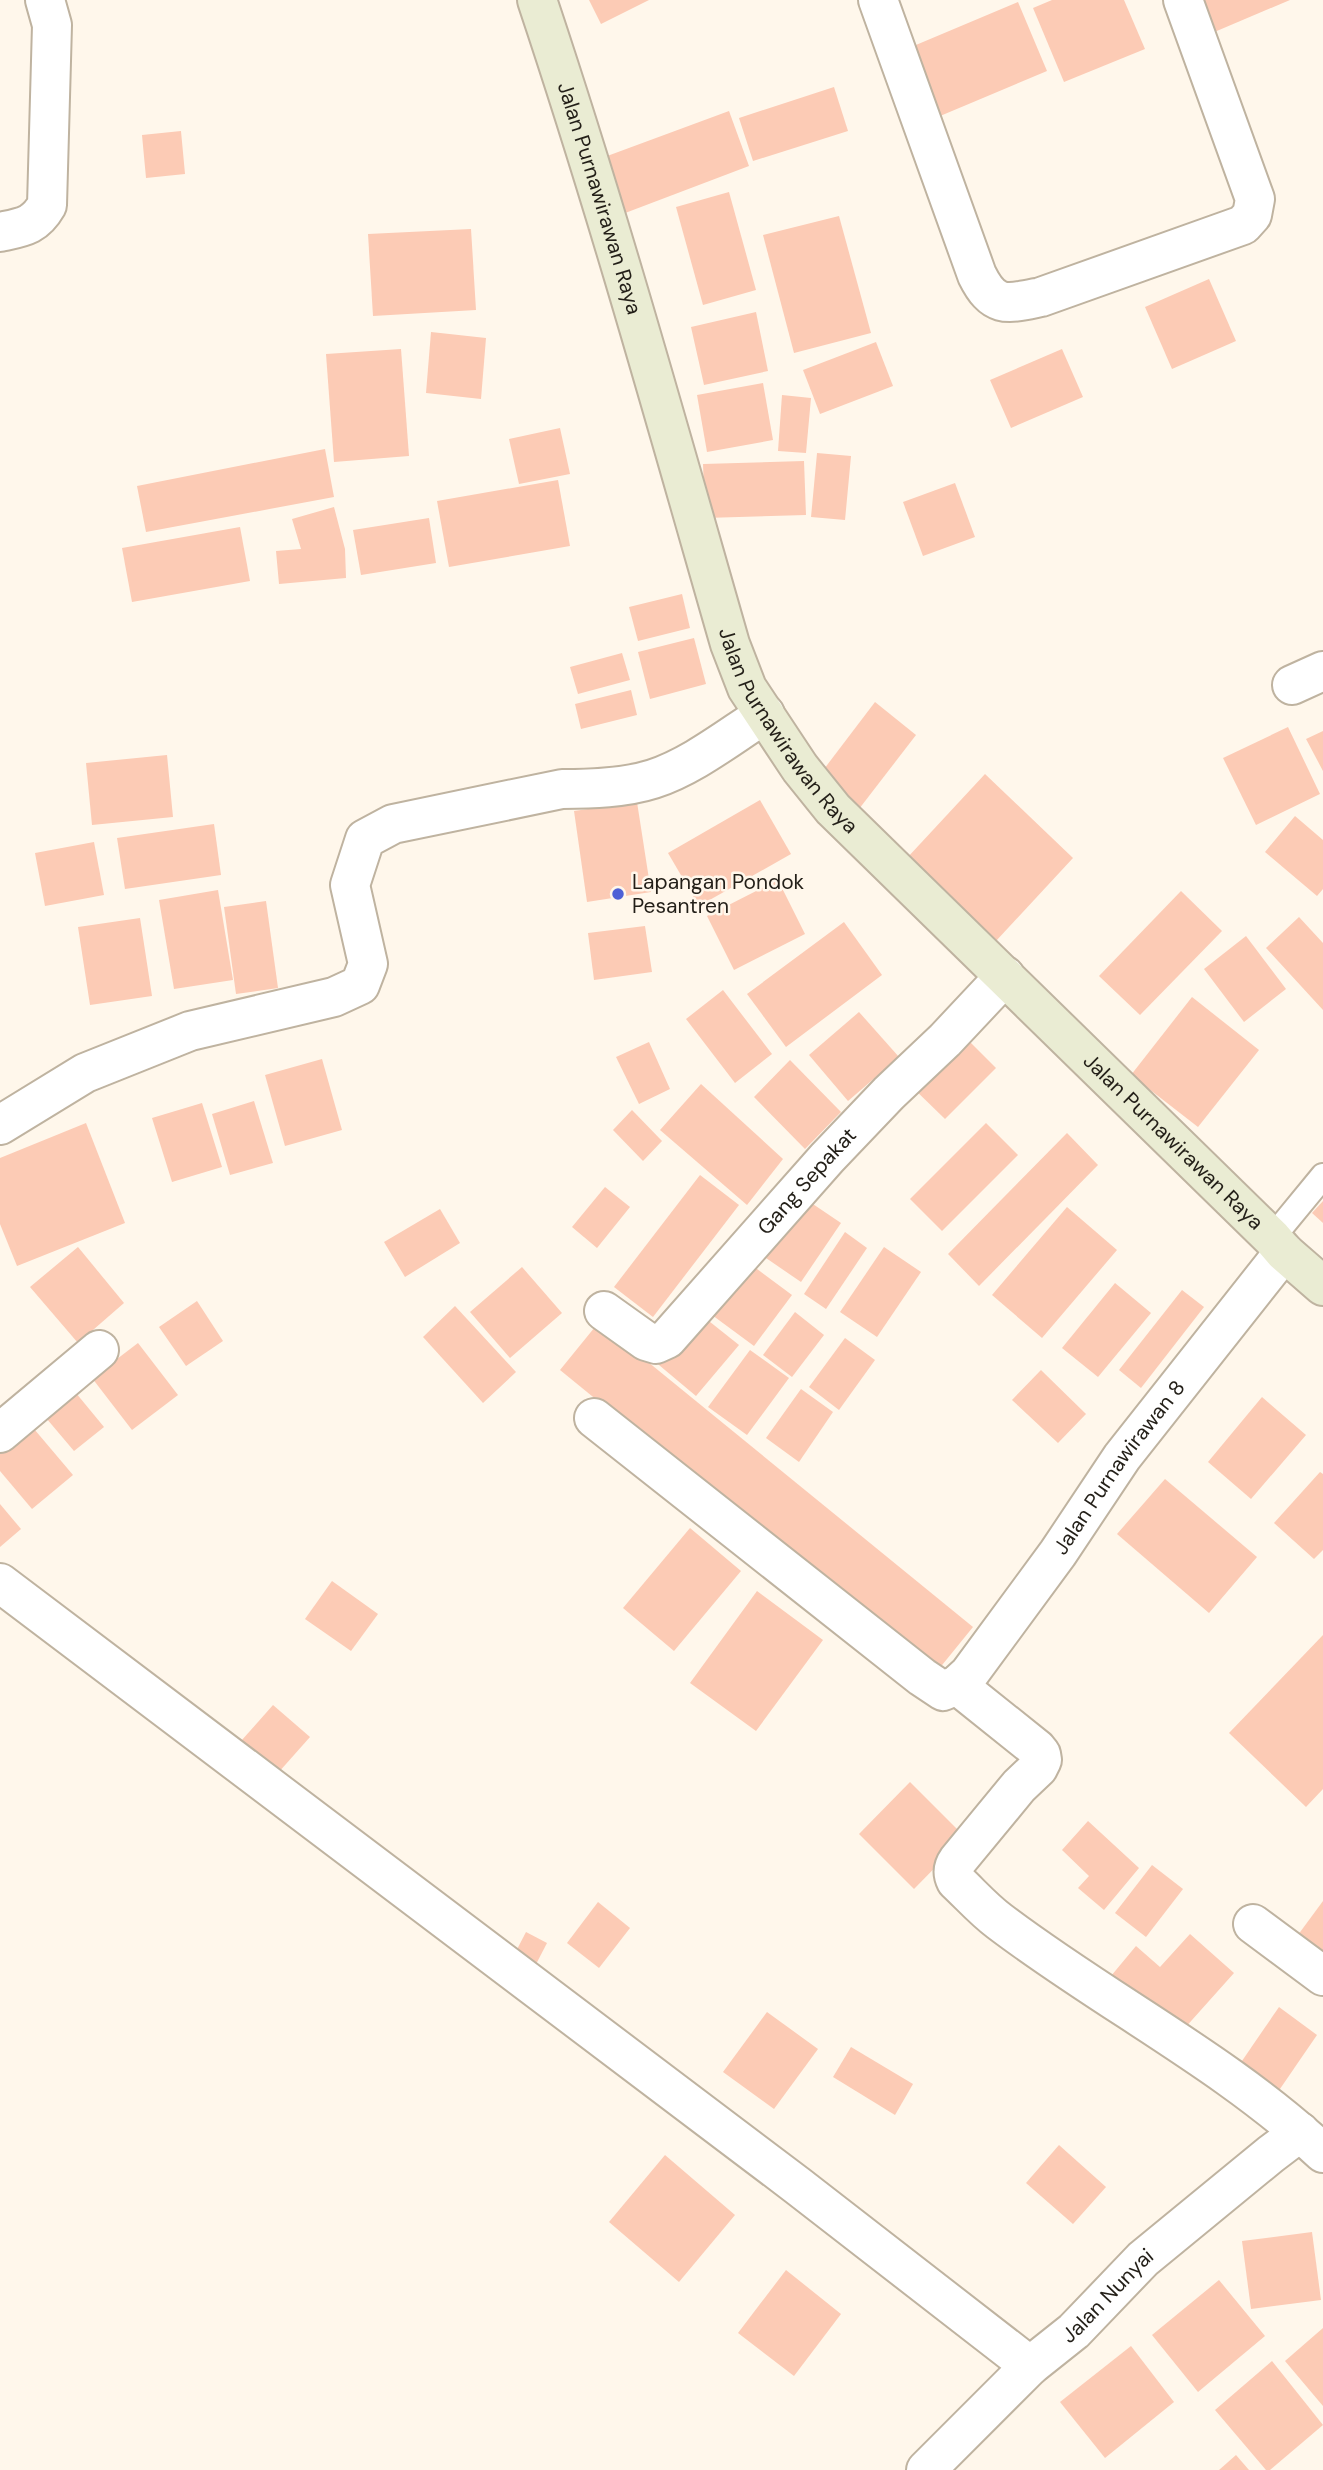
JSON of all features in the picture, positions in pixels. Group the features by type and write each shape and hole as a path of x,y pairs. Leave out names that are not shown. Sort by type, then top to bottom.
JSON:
{"street":[{"path":"0,232 38,220 47,205 52,25 45,0"},
{"name":"Jalan Purnawirawan Raya","path":"537,0 629,294 730,644 747,688 800,768 833,809 1323,1286"},
{"path":"878,0 976,275 985,292 993,298 1013,303 1041,297 1243,225 1252,215 1255,199 1183,0"},
{"path":"0,1125 85,1073 190,1031 334,997 360,985 368,964 350,885 365,839 393,824 562,789 588,789 653,779 682,766 765,714"},
{"name":"Gang Sepakat","path":"604,1311 646,1341 656,1344 667,1339 827,1158 1005,976"},
{"name":"Jalan Purnawirawan 8","path":"957,1685 969,1674 1058,1553 1122,1457 1278,1245"},
{"path":"0,1433 99,1350"},
{"path":"594,1418 930,1684 943,1691 957,1685 1037,1749 1042,1760 1038,1768 1019,1786 958,1860 953,1876 956,1881 997,1920 1251,2094 1312,2143"},
{"path":"0,1583 787,2177 1030,2365"},
{"path":"1253,1923 1323,1976"},
{"name":"Jalan Nunyai","path":"926,2470 1030,2365 1074,2331 1143,2259 1271,2154 1312,2143"}],"lane":[{"path":"1278,1245 1323,1176"}],"building":[{"path":"589,0 649,0 601,24"},
{"path":"1052,0 1124,0 1145,49 1064,82 1033,8"},
{"path":"1190,0 1290,0 1205,36"},
{"path":"1018,2 1047,71 933,119 904,50"},
{"path":"834,87 848,131 753,161 739,118"},
{"path":"729,111 749,166 612,218 591,162"},
{"path":"181,131 185,174 146,178 142,135"},
{"path":"729,192 756,290 703,305 676,207"},
{"path":"839,216 871,333 794,353 763,235"},
{"path":"471,229 476,310 373,316 368,234"},
{"path":"1209,279 1236,341 1172,369 1145,307"},
{"path":"756,312 768,371 704,385 691,327"},
{"path":"431,332 486,338 481,399 426,393"},
{"path":"876,342 893,386 820,414 803,370"},
{"path":"401,349 409,456 334,462 326,354"},
{"path":"1062,349 1083,397 1011,428 990,380"},
{"path":"763,383 773,440 707,452 697,395"},
{"path":"782,395 811,398 806,453 778,451"},
{"path":"560,428 570,474 519,484 509,439"},
{"path":"325,449 334,497 146,532 137,486"},
{"path":"817,453 851,456 845,520 811,517"},
{"path":"804,461 806,515 705,518 703,464"},
{"path":"558,480 570,546 449,567 437,501"},
{"path":"955,483 975,537 923,556 903,502"},
{"path":"334,507 345,549 346,578 279,584 276,551 301,549 292,519"},
{"path":"429,518 436,563 361,575 353,530"},
{"path":"240,527 250,581 132,602 122,548"},
{"path":"682,594 690,628 638,641 629,607"},
{"path":"694,638 706,684 650,699 638,652"},
{"path":"622,653 630,680 578,694 570,667"},
{"path":"631,690 637,715 581,729 575,704"},
{"path":"875,702 916,735 859,809 818,777"},
{"path":"1288,727 1320,794 1256,825 1223,758"},
{"path":"1323,731 1323,771 1306,739"},
{"path":"167,755 173,817 92,825 86,763"},
{"path":"985,774 1073,858 996,941 907,858"},
{"path":"760,800 791,854 699,906 668,853"},
{"path":"637,802 651,892 587,902 574,811"},
{"path":"1295,816 1323,840 1323,889 1317,896 1265,852"},
{"path":"214,824 221,875 125,889 117,838"},
{"path":"94,842 104,895 45,906 35,853"},
{"path":"778,880 805,934 734,970 707,916"},
{"path":"218,890 233,980 174,989 159,900"},
{"path":"1181,891 1222,931 1140,1015 1099,976"},
{"path":"266,901 278,988 236,994 224,907"},
{"path":"1299,917 1323,943 1323,1010 1266,948"},
{"path":"140,918 152,996 90,1005 78,927"},
{"path":"844,922 882,975 786,1047 747,994"},
{"path":"645,926 652,972 594,980 588,933"},
{"path":"1246,936 1286,989 1244,1022 1204,969"},
{"path":"723,990 772,1054 735,1083 686,1019"},
{"path":"1192,997 1259,1050 1198,1127 1131,1075"},
{"path":"859,1012 899,1057 848,1101 809,1055"},
{"path":"958,1030 996,1068 945,1119 907,1082"},
{"path":"649,1042 670,1089 639,1104 616,1057"},
{"path":"322,1059 342,1130 285,1146 265,1075"},
{"path":"790,1060 841,1112 805,1149 754,1097"},
{"path":"701,1084 783,1159 747,1205 660,1130"},
{"path":"254,1101 273,1163 230,1175 212,1114"},
{"path":"202,1103 222,1167 172,1182 152,1118"},
{"path":"632,1110 662,1141 643,1161 613,1130"},
{"path":"86,1123 125,1223 17,1266 0,1224 0,1158"},
{"path":"986,1123 1018,1155 942,1231 910,1199"},
{"path":"1067,1133 1098,1165 979,1286 948,1254"},
{"path":"700,1175 739,1205 653,1317 614,1287"},
{"path":"605,1187 630,1207 597,1248 572,1227"},
{"path":"801,1196 841,1223 801,1282 760,1254"},
{"path":"1323,1201 1323,1223 1312,1213"},
{"path":"1067,1207 1117,1250 1042,1338 992,1295"},
{"path":"440,1209 460,1243 405,1277 384,1242"},
{"path":"845,1232 867,1248 826,1309 804,1294"},
{"path":"78,1247 124,1303 78,1343 30,1287"},
{"path":"884,1247 921,1272 877,1337 840,1312"},
{"path":"749,1263 792,1295 754,1346 712,1315"},
{"path":"522,1267 562,1313 510,1358 470,1312"},
{"path":"1115,1283 1151,1313 1098,1377 1062,1348"},
{"path":"1182,1290 1204,1307 1141,1388 1119,1370"},
{"path":"197,1301 223,1341 186,1366 159,1327"},
{"path":"455,1306 516,1372 483,1403 423,1337"},
{"path":"695,1310 739,1345 696,1396 653,1360"},
{"path":"795,1312 824,1335 792,1377 763,1355"},
{"path":"599,1322 973,1627 934,1675 560,1370"},
{"path":"845,1338 875,1360 839,1410 809,1387"},
{"path":"138,1343 178,1395 132,1430 92,1378"},
{"path":"750,1350 789,1378 747,1435 708,1407"},
{"path":"1041,1370 1086,1414 1058,1443 1012,1400"},
{"path":"71,1387 104,1427 74,1451 41,1412"},
{"path":"801,1389 833,1412 799,1462 766,1438"},
{"path":"1262,1397 1306,1435 1251,1499 1208,1462"},
{"path":"29,1423 73,1475 32,1509 0,1471 0,1448"},
{"path":"1320,1472 1323,1474 1323,1550 1314,1559 1274,1523"},
{"path":"1165,1479 1257,1557 1209,1613 1117,1534"},
{"path":"0,1504 21,1529 0,1547"},
{"path":"690,1528 741,1571 674,1651 623,1608"},
{"path":"332,1581 378,1614 351,1651 305,1619"},
{"path":"757,1591 823,1640 756,1731 690,1683"},
{"path":"1323,1635 1323,1789 1306,1807 1229,1733"},
{"path":"273,1705 310,1737 278,1773 241,1741"},
{"path":"910,1782 965,1837 914,1889 859,1834"},
{"path":"1088,1821 1139,1868 1104,1910 1078,1888 1089,1876 1062,1850"},
{"path":"1152,1865 1183,1889 1146,1937 1115,1913"},
{"path":"1323,1901 1323,1959 1295,1939"},
{"path":"598,1902 630,1928 599,1968 567,1943"},
{"path":"526,1932 547,1943 533,1970 512,1959"},
{"path":"1190,1934 1234,1973 1175,2039 1106,1982 1136,1946 1160,1967"},
{"path":"1279,2007 1317,2035 1271,2102 1233,2074"},
{"path":"767,2012 818,2049 774,2109 723,2072"},
{"path":"851,2047 913,2084 895,2115 833,2077"},
{"path":"1059,2145 1106,2187 1073,2224 1026,2183"},
{"path":"665,2155 735,2215 679,2282 609,2222"},
{"path":"1312,2232 1321,2300 1251,2309 1242,2241"},
{"path":"786,2270 841,2314 794,2376 738,2333"},
{"path":"1219,2280 1265,2336 1198,2392 1152,2335"},
{"path":"1323,2328 1323,2406 1285,2361"},
{"path":"1131,2346 1174,2402 1105,2458 1060,2402"},
{"path":"1272,2361 1323,2425 1270,2470 1266,2470 1215,2410"},
{"path":"1236,2455 1249,2470 1219,2470"}],"place":[{"name":"Lapangan Pondok Pesantren","path":"618,894"}]}
